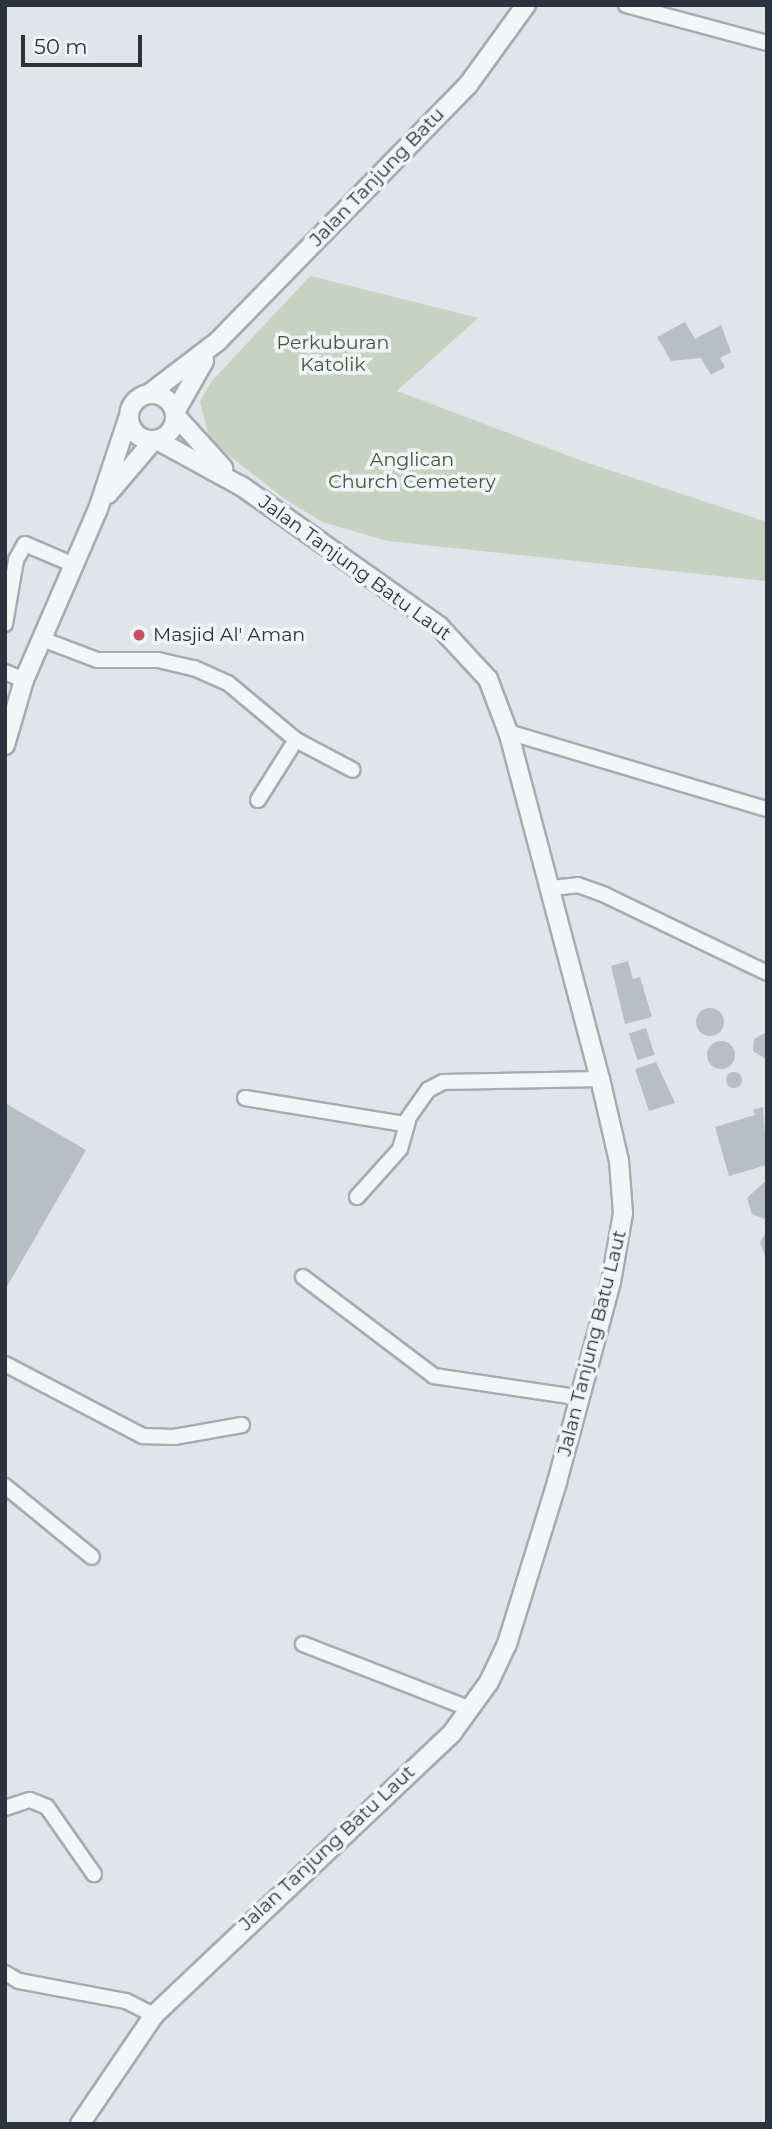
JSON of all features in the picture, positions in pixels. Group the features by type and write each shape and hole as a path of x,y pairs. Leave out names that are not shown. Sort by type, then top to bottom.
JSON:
{"street":[{"name":"Jalan Tanjung Batu","path":"149,394 218,341 468,85 526,5"},
{"path":"626,5 767,43"},
{"name":"Jalan Tanjung Batu","path":"175,414 218,341"},
{"path":"5,745 24,680 98,509 135,399 149,394 162,396 175,414 173,428 155,440 98,509"},
{"name":"Jalan Tanjung Batu Laut","path":"175,414 241,485"},
{"path":"128,419 140,437 155,440"},
{"name":"Jalan Tanjung Batu Laut","path":"80,2124 154,2015 452,1732 471,1709 507,1644 611,1282 623,1213 619,1161 600,1079 508,732 488,679 467,650 241,485 155,440"},
{"path":"5,624 16,560 25,544 74,565"},
{"path":"42,639 97,660 158,660 194,668 228,683 296,740 354,770"},
{"path":"5,672 24,680"},
{"path":"508,732 767,809"},
{"path":"258,800 296,740"},
{"path":"551,887 578,885 606,895 767,973"},
{"path":"357,1197 400,1149 408,1121 428,1090 443,1082 600,1079"},
{"path":"245,1098 408,1121"},
{"path":"303,1277 433,1376 577,1398"},
{"path":"5,1364 143,1436 174,1437 242,1425"},
{"path":"5,1486 92,1557"},
{"path":"303,1644 471,1709"},
{"path":"5,1808 30,1800 47,1807 94,1874"},
{"path":"5,1973 19,1981 126,2001 154,2015"}],"green space":[{"name":"Anglican Church Cemetery","path":"310,276 478,318 397,391 588,463 767,522 767,581 388,541 322,522 285,499 210,441 200,402 211,382"}],"building":[{"path":"685,322 695,339 721,325 731,352 720,358 725,367 711,375 701,358 671,361 657,337"},
{"path":"628,961 633,979 640,977 652,1017 625,1024 611,966"},
{"path":"710,1008 720,1012 724,1022 720,1032 710,1036 700,1032 696,1022 700,1012"},
{"path":"646,1028 655,1055 638,1060 629,1034"},
{"path":"765,1033 767,1060 753,1051 754,1039"},
{"path":"721,1041 731,1045 735,1055 731,1065 721,1069 711,1065 707,1055 711,1045"},
{"path":"656,1062 675,1103 649,1111 635,1069"},
{"path":"731,1072 737,1072 742,1080 740,1086 731,1088 726,1083 726,1077"},
{"path":"5,1103 86,1150 5,1290"},
{"path":"763,1107 767,1165 729,1176 715,1127 755,1115 753,1110"},
{"path":"767,1182 767,1220 752,1214 747,1198"},
{"path":"767,1231 767,1261 760,1242"}],"place":[{"name":"Masjid Al' Aman","path":"139,635"}],"park label":[{"name":"Perkuburan Katolik","path":"333,354"}]}
